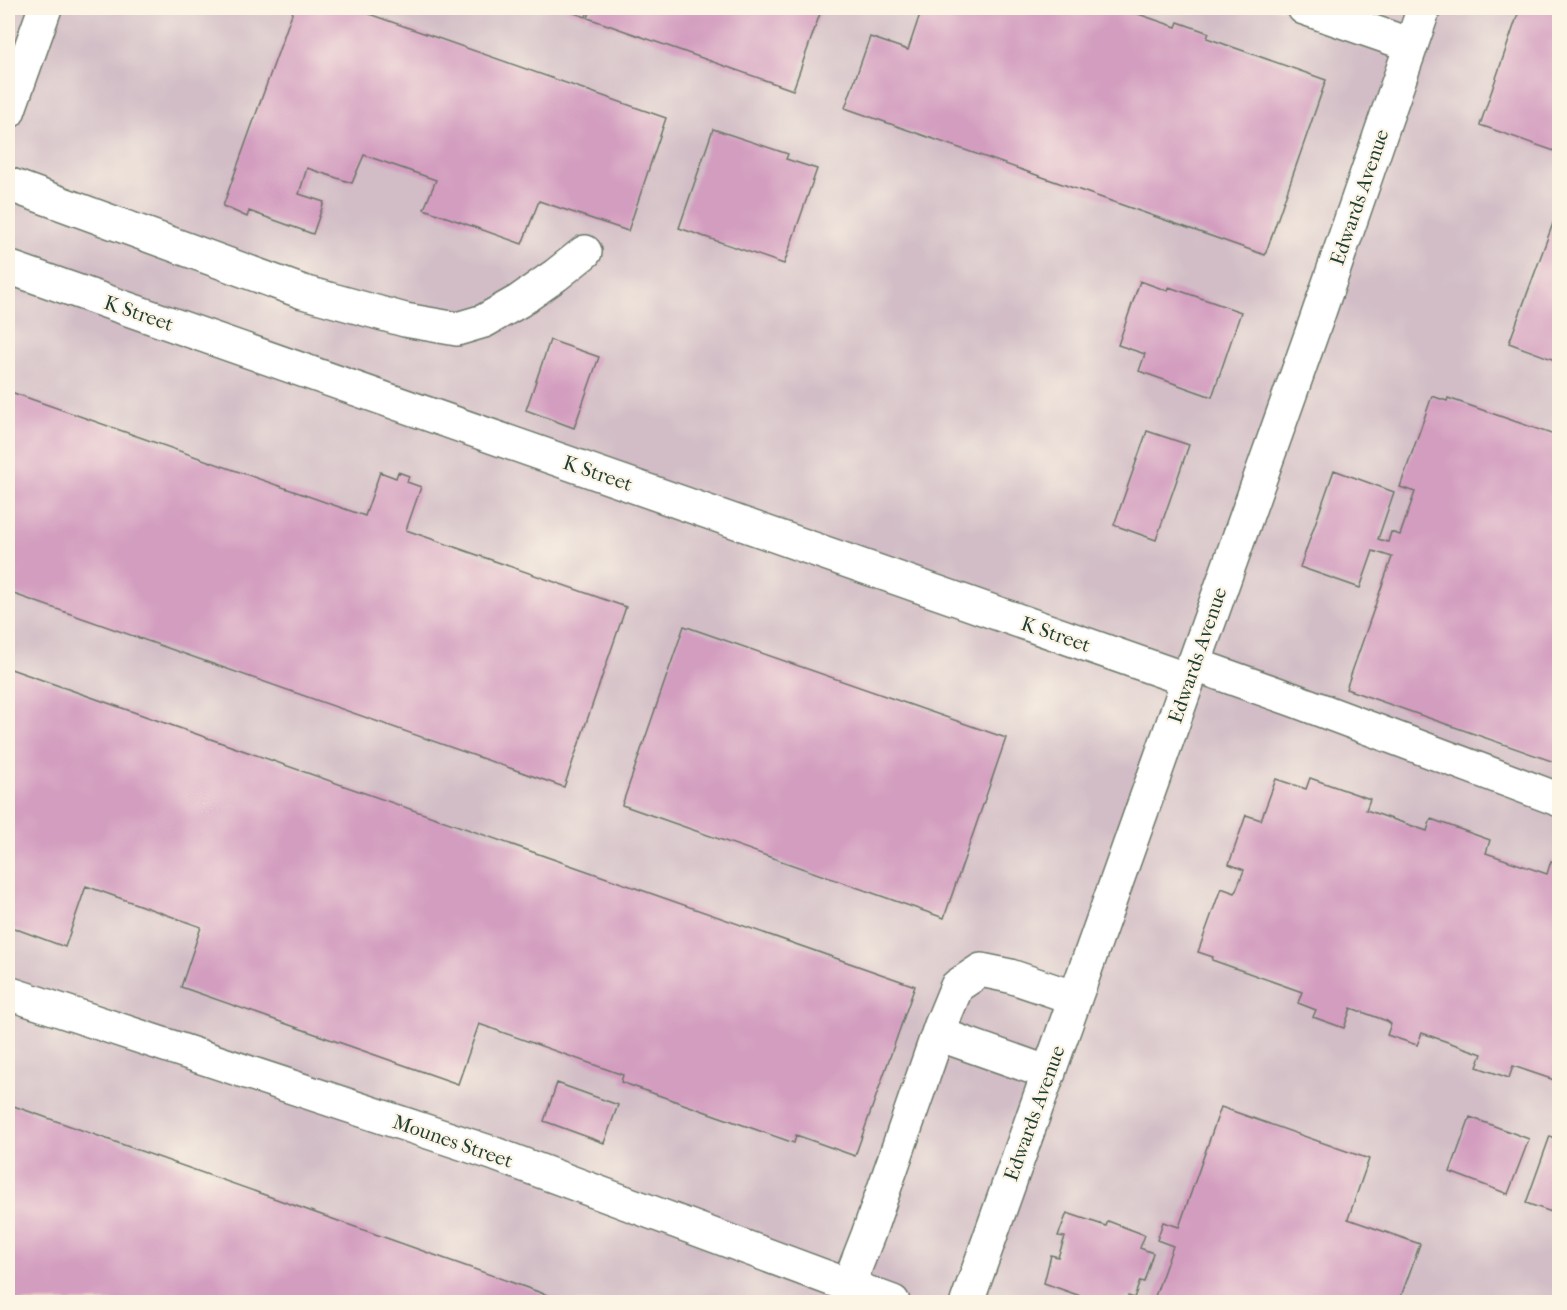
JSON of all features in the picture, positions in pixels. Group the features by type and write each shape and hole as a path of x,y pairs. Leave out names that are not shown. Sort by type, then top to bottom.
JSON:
{"street":[{"path":"8,112 45,8"},
{"path":"1304,8 1411,45"},
{"name":"Edwards Avenue","path":"968,1302 1320,310 1424,8"},
{"path":"8,184 303,292 405,320 457,329 484,321 519,301 585,252"},
{"name":"K Street","path":"8,267 1190,672 1294,700 1560,800"},
{"path":"848,1286 957,986 981,970 1010,976 1075,998"},
{"name":"Mounes Street","path":"8,993 492,1153 893,1302"},
{"path":"938,1034 1049,1073"}],"shaded area":[{"path":"8,8 1559,8 1559,1302 8,1302"}],"building":[{"path":"294,8 352,8 666,118 628,231 539,201 522,244 424,209 436,180 364,155 352,183 307,168 299,194 324,202 313,234 249,211 247,217 223,206"},
{"path":"559,8 589,8 586,17"},
{"path":"592,8 822,8 793,90 588,18"},
{"path":"922,8 1121,8 1176,27 1178,22 1209,33 1207,38 1326,80 1265,255 845,108 870,37 908,50"},
{"path":"1520,8 1560,8 1560,153 1480,125"},
{"path":"713,129 788,154 786,159 817,169 784,264 679,228"},
{"path":"1560,207 1560,362 1509,343"},
{"path":"1140,281 1168,291 1169,287 1241,312 1212,397 1139,371 1145,354 1118,345"},
{"path":"550,340 599,357 574,428 526,410"},
{"path":"8,391 365,516 380,472 396,478 398,472 409,476 407,482 421,487 406,530 626,607 564,787 8,592"},
{"path":"1432,396 1447,401 1448,398 1560,437 1560,764 1346,689 1392,557 1373,551 1360,588 1300,567 1334,470 1394,492 1378,539 1388,542 1391,532 1400,535 1415,492 1400,487"},
{"path":"1147,431 1189,445 1156,540 1114,525"},
{"path":"684,626 1006,738 944,918 622,805"},
{"path":"8,668 915,986 855,1156 796,1135 794,1143 621,1082 623,1075 479,1024 458,1084 181,987 201,927 86,886 65,947 8,926"},
{"path":"1310,778 1370,799 1366,810 1427,831 1431,819 1490,840 1486,853 1547,874 1551,861 1560,864 1560,1082 1513,1066 1509,1078 1477,1067 1482,1054 1422,1033 1417,1045 1387,1035 1391,1024 1387,1021 1351,1008 1344,1028 1313,1017 1316,1010 1298,1003 1302,992 1212,960 1213,957 1198,952 1221,888 1235,893 1244,870 1229,864 1246,815 1261,820 1276,779 1306,789"},
{"path":"557,1083 618,1105 604,1143 544,1121"},
{"path":"8,1104 567,1302 8,1302"},
{"path":"1221,1107 1369,1159 1348,1219 1420,1244 1399,1302 1153,1302 1173,1246 1157,1240 1163,1222 1179,1227"},
{"path":"1470,1117 1529,1139 1508,1194 1450,1172"},
{"path":"1550,1136 1560,1140 1560,1215 1526,1203"},
{"path":"1067,1213 1106,1226 1108,1221 1145,1235 1140,1248 1153,1253 1144,1282 1140,1281 1134,1298 1128,1296 1124,1302 1097,1302 1044,1283 1051,1255 1058,1257 1065,1237 1058,1236"}]}
